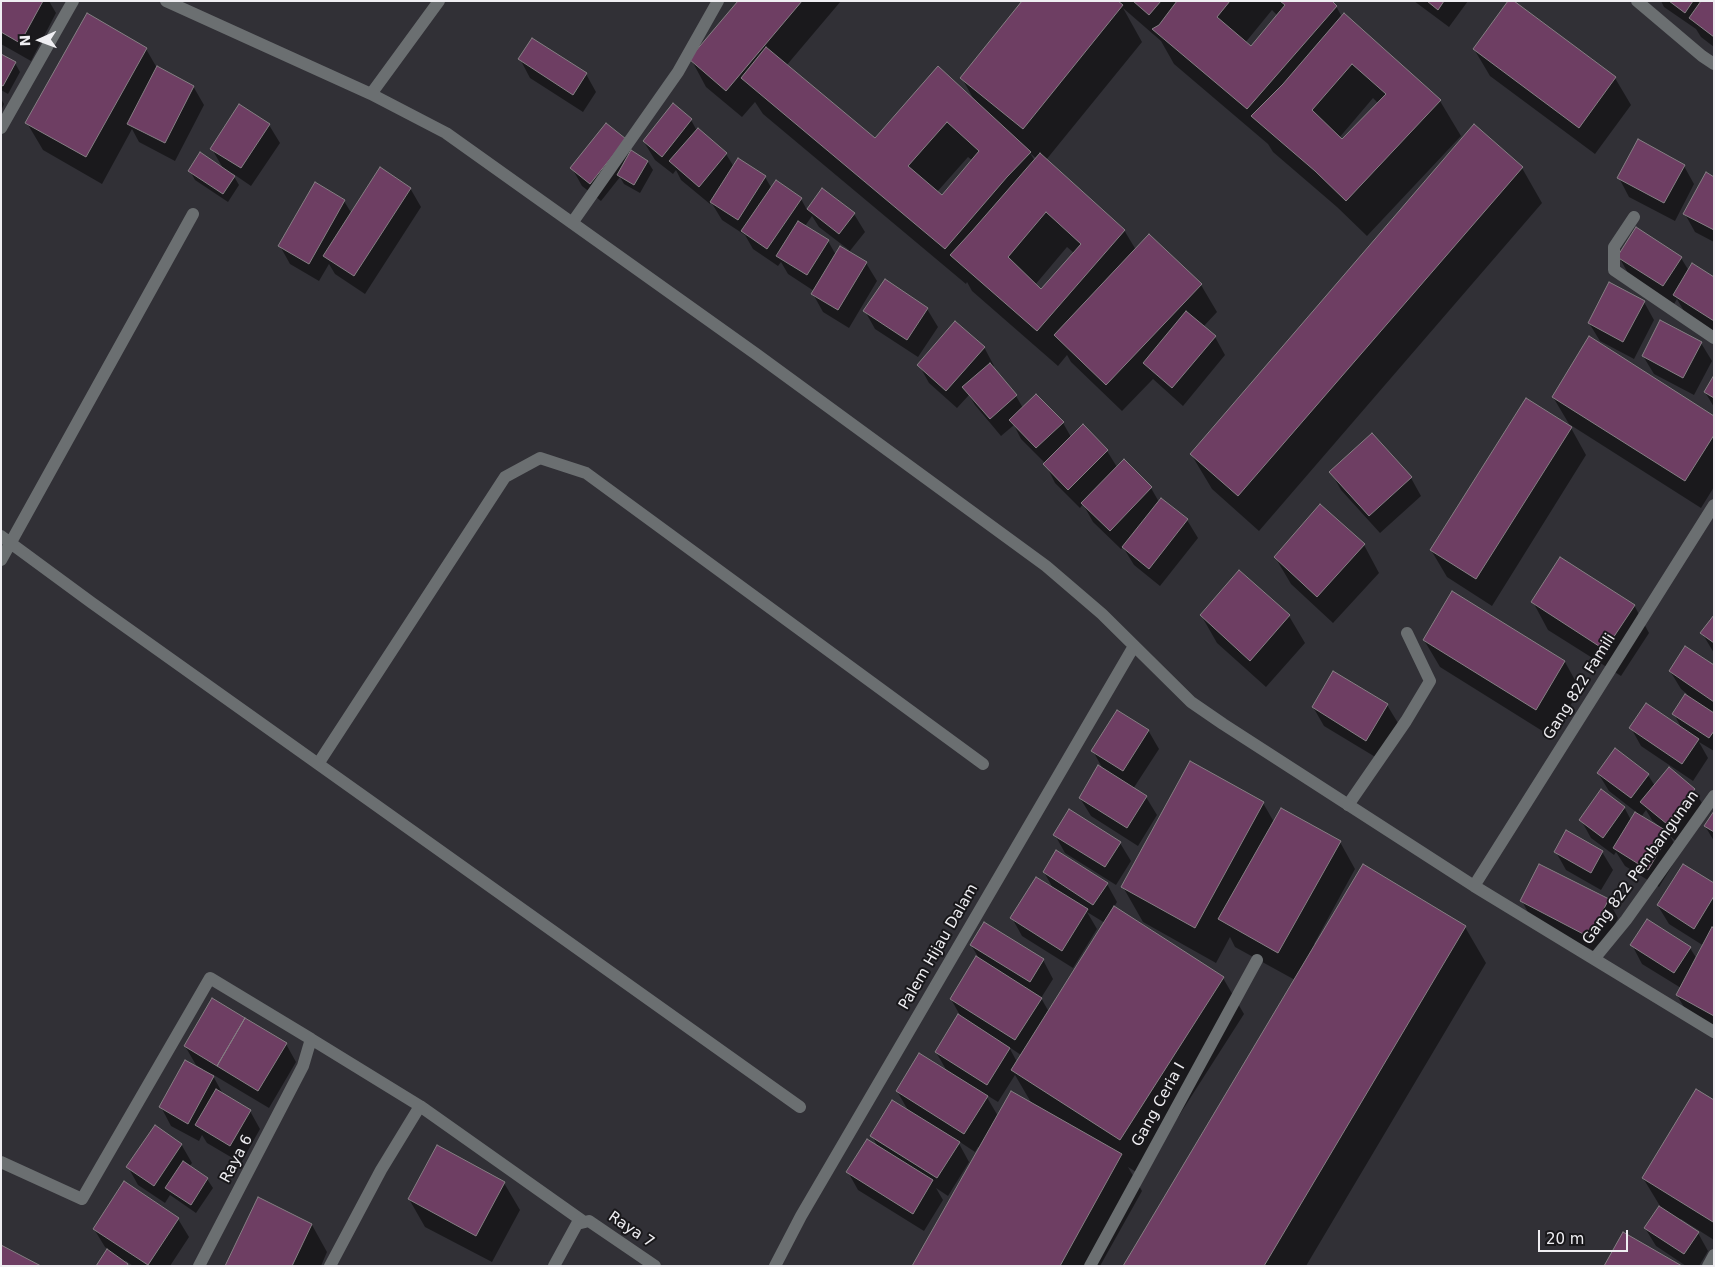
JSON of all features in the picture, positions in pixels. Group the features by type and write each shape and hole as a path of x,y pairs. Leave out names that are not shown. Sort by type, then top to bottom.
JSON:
{"street":[{"path":"1,128 73,1"},
{"path":"166,1 371,94 446,133 756,354 1046,566 1102,614 1191,702 1474,886 1714,1032"},
{"path":"371,94 439,1"},
{"path":"572,223 678,72 718,1"},
{"path":"1637,1 1714,64"},
{"path":"1,560 6,539 193,214"},
{"path":"1634,217 1614,247 1614,270 1714,338"},
{"path":"318,764 505,477 540,458 586,473 983,764"},
{"name":"Gang 822 Famili","path":"1474,886 1714,505"},
{"path":"6,539 92,603 800,1107"},
{"path":"1348,805 1406,721 1430,681 1407,633"},
{"name":"Palem Hijau Dalam","path":"774,1266 801,1216 1134,646"},
{"name":"Gang 822 Pembangunan","path":"1594,959 1626,920 1714,796"},
{"name":"Gang Ceria I","path":"1090,1266 1257,960"},
{"path":"1,1162 82,1199 210,978 420,1106 584,1222"},
{"name":"Raya 6","path":"199,1266 303,1066 311,1038"},
{"path":"330,1266 380,1170 420,1106"},
{"name":"Raya 7","path":"554,1266 577,1224 584,1222 589,1222 655,1266"},
{"path":"1708,1266 1714,1255"}],"building":[{"path":"1,1 43,1 20,43 1,32"},
{"path":"738,1 802,1 726,91 689,59"},
{"path":"1022,1 1118,1 1123,5 1023,129 960,78"},
{"path":"1133,1 1161,1 1149,15"},
{"path":"1177,1 1230,1 1217,17 1251,46 1285,5 1280,1 1332,1 1337,6 1247,109 1152,29 1159,25"},
{"path":"1427,1 1444,1 1438,10"},
{"path":"1508,1 1514,1 1616,77 1579,128 1473,49"},
{"path":"1669,1 1693,1 1685,13"},
{"path":"1701,1 1714,1 1714,37 1689,18"},
{"path":"87,13 147,48 86,157 25,123"},
{"path":"1344,13 1441,100 1346,201 1315,171 1251,116 1283,84","holes":["1352,64 1386,94 1342,139 1312,110"]},
{"path":"532,38 587,73 573,95 518,59"},
{"path":"766,47 875,138 938,66 1031,152 945,249 741,78","holes":["947,122 979,151 942,195 908,166"]},
{"path":"1,54 16,62 3,86 1,85"},
{"path":"157,66 194,86 165,143 127,124"},
{"path":"673,103 692,119 662,157 643,141"},
{"path":"239,104 270,124 241,168 210,149"},
{"path":"606,123 626,139 590,184 570,168"},
{"path":"1474,124 1523,167 1238,496 1190,454"},
{"path":"698,128 727,153 699,187 669,161"},
{"path":"1638,139 1685,165 1664,203 1617,178"},
{"path":"631,150 648,161 634,185 617,175"},
{"path":"200,152 235,176 223,194 188,171"},
{"path":"1040,153 1125,230 1037,331 950,255","holes":["1046,212 1081,244 1041,289 1008,257"]},
{"path":"738,158 766,176 738,220 710,202"},
{"path":"380,167 411,188 354,276 323,256"},
{"path":"1706,172 1714,177 1714,230 1683,214"},
{"path":"776,180 802,198 767,249 741,231"},
{"path":"315,182 345,200 309,264 278,246"},
{"path":"822,188 855,213 839,234 807,209"},
{"path":"798,221 829,240 807,275 776,256"},
{"path":"1636,227 1682,257 1663,286 1617,257"},
{"path":"1149,234 1202,284 1106,385 1054,335"},
{"path":"840,246 867,262 838,310 811,294"},
{"path":"1692,263 1714,277 1714,321 1673,295"},
{"path":"885,279 928,308 907,340 863,311"},
{"path":"1609,282 1645,301 1623,342 1588,323"},
{"path":"1186,311 1216,336 1172,388 1143,363"},
{"path":"1660,320 1702,342 1683,378 1642,356"},
{"path":"955,321 985,347 946,391 917,365"},
{"path":"1589,336 1714,416 1714,435 1685,481 1552,397"},
{"path":"990,363 1017,395 990,419 962,387"},
{"path":"1714,375 1714,398 1704,392"},
{"path":"1036,394 1064,422 1036,448 1009,420"},
{"path":"1526,398 1572,427 1476,579 1430,550"},
{"path":"1083,424 1108,450 1068,490 1043,464"},
{"path":"1372,433 1412,477 1369,516 1329,472"},
{"path":"1124,459 1152,487 1110,531 1081,503"},
{"path":"1161,498 1188,519 1149,569 1122,547"},
{"path":"1320,504 1365,544 1317,597 1274,557"},
{"path":"1560,557 1635,605 1605,650 1531,602"},
{"path":"1239,570 1290,615 1250,661 1200,615"},
{"path":"1452,591 1565,661 1536,710 1423,640"},
{"path":"1714,615 1714,643 1700,633"},
{"path":"1685,646 1714,665 1714,702 1669,671"},
{"path":"1333,671 1388,704 1366,741 1312,707"},
{"path":"1685,694 1714,713 1714,731 1709,738 1672,714"},
{"path":"1646,703 1699,739 1682,764 1629,728"},
{"path":"1117,710 1149,730 1123,771 1091,751"},
{"path":"1615,748 1649,774 1631,798 1597,773"},
{"path":"1190,761 1264,802 1195,928 1121,887"},
{"path":"1098,765 1147,796 1127,828 1079,798"},
{"path":"1669,767 1695,789 1667,824 1640,802"},
{"path":"1601,789 1625,807 1603,838 1579,820"},
{"path":"1281,808 1341,841 1278,953 1218,919"},
{"path":"1069,809 1121,842 1105,867 1053,835"},
{"path":"1714,811 1714,832 1704,826"},
{"path":"1635,812 1670,833 1648,870 1613,848"},
{"path":"1566,830 1603,851 1591,873 1554,852"},
{"path":"1056,850 1108,883 1093,905 1043,872"},
{"path":"1363,864 1466,926 1264,1266 1123,1266"},
{"path":"1539,864 1609,899 1589,937 1520,901"},
{"path":"1683,864 1714,883 1714,896 1694,929 1657,905"},
{"path":"1036,877 1088,909 1062,951 1010,918"},
{"path":"1114,906 1224,977 1120,1140 1011,1070"},
{"path":"1647,919 1691,947 1674,973 1630,945"},
{"path":"984,922 1044,959 1030,982 970,945"},
{"path":"1712,927 1714,928 1714,1016 1676,995"},
{"path":"976,956 1042,998 1015,1040 950,999"},
{"path":"212,998 245,1018 217,1066 184,1046"},
{"path":"958,1014 1010,1048 987,1085 935,1052"},
{"path":"245,1018 287,1043 258,1091 217,1066"},
{"path":"919,1053 988,1096 964,1134 896,1091"},
{"path":"185,1060 214,1076 188,1124 159,1107"},
{"path":"216,1089 251,1110 230,1146 195,1125"},
{"path":"1696,1089 1714,1100 1713,1222 1642,1178"},
{"path":"1011,1091 1122,1154 1060,1266 912,1266"},
{"path":"892,1100 960,1142 937,1178 870,1136"},
{"path":"155,1125 182,1144 154,1186 126,1167"},
{"path":"867,1139 933,1180 913,1214 846,1172"},
{"path":"437,1145 505,1182 476,1236 408,1199"},
{"path":"183,1161 208,1178 191,1205 165,1188"},
{"path":"124,1181 179,1218 148,1265 93,1229"},
{"path":"258,1197 312,1224 292,1266 225,1266"},
{"path":"1659,1206 1699,1232 1684,1254 1644,1228"},
{"path":"1623,1232 1682,1266 1604,1266"},
{"path":"1,1245 41,1266 1,1266"},
{"path":"107,1249 128,1264 127,1266 96,1266"}]}
